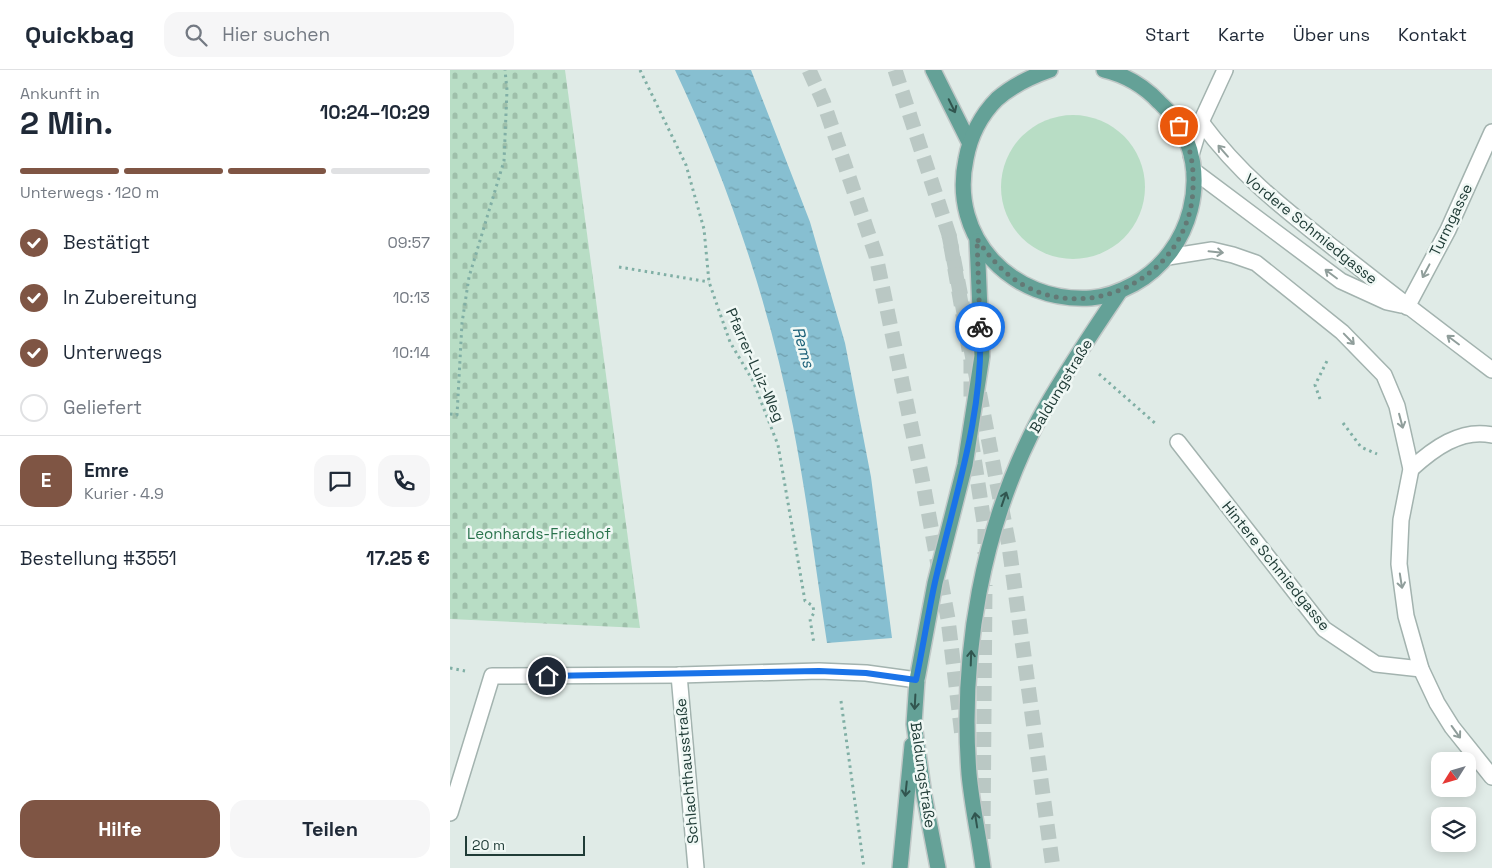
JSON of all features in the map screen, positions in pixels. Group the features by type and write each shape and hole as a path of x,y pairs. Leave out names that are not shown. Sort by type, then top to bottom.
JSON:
{"main road":[{"path":"934,70 969,142"},
{"path":"1050,70 1022,80 997,100 984,114 969,142 962,174 966,211 977,239 990,258 1025,286 1044,294 1069,299 1094,298 1120,292 1146,277 1168,258 1185,229 1193,201 1194,171 1191,156 1185,136 1174,117 1146,89 1112,71"},
{"name":"Baldungstraße","path":"938,868 924,795 914,724 916,680 935,583 965,465 982,356 977,239"},
{"name":"Baldungstraße","path":"983,868 969,776 968,738 971,649 982,576 995,527 1012,476 1039,419 1077,355 1120,292"},
{"path":"900,868 914,724"}],"street":[{"path":"1191,156 1201,122 1225,70"},
{"name":"Vordere Schmiedgasse","path":"1201,122 1241,172 1266,194 1407,306 1492,370"},
{"name":"Turmgasse","path":"1407,306 1448,230 1492,132"},
{"name":"Vordere Schmiedgasse","path":"1194,171 1341,281 1387,302 1407,306"},
{"path":"1168,258 1212,250 1233,254 1256,264 1342,332 1384,375 1397,406 1408,445 1411,469 1401,520 1398,564 1406,616 1421,669 1437,703 1452,727 1492,778"},
{"path":"1411,469 1445,443 1463,436 1491,430"},
{"name":"Hintere Schmiedgasse","path":"1178,442 1324,629 1376,664 1421,669"},
{"path":"450,813 492,676 679,675 819,671 866,673 916,680"},
{"name":"Schlachthausstraße","path":"679,675 696,868"}],"path":[{"path":"450,414 457,416 462,323 469,277 504,161 507,90 505,70"},
{"name":"Pfarrer-Luiz-Weg","path":"640,70 686,165 704,229 709,282 730,342 753,381 778,446 805,601 813,606 814,613 810,619 814,645"},
{"path":"619,267 709,282"},
{"path":"1320,399 1315,385 1342,332"},
{"path":"1077,355 1178,442"},
{"path":"1343,423 1361,447 1411,469"},
{"path":"841,697 864,868"}],"green space":[{"name":"Leonhards-Friedhof","path":"450,70 565,70 640,628 450,619"},
{"path":"1073,115 1101,120 1124,136 1140,159 1145,187 1140,215 1124,238 1101,254 1073,259 1045,254 1022,238 1006,215 1001,187 1006,159 1022,136 1045,120"}],"water":[{"name":"Rems","path":"675,70 751,70 810,222 845,343 871,477 892,638 827,643 798,453 772,334 745,244 729,199"}],"tunnel":[{"path":"809,70 823,101 876,256 922,478 948,619 962,736"},
{"path":"895,70 949,235 971,361 971,400"},
{"path":"949,235 1009,546 1053,868"},
{"path":"971,438 985,529 985,554"},
{"path":"983,839 985,585"}],"way so far":[{"path":"980,327 977,239 990,258 1025,286 1044,294 1069,299 1094,298 1120,292 1146,277 1168,258 1185,229 1193,201 1194,171 1185,136 1179,126"}],"route":[{"path":"547,676 819,671 866,673 916,680 935,583 965,465 982,356 980,327"}]}
